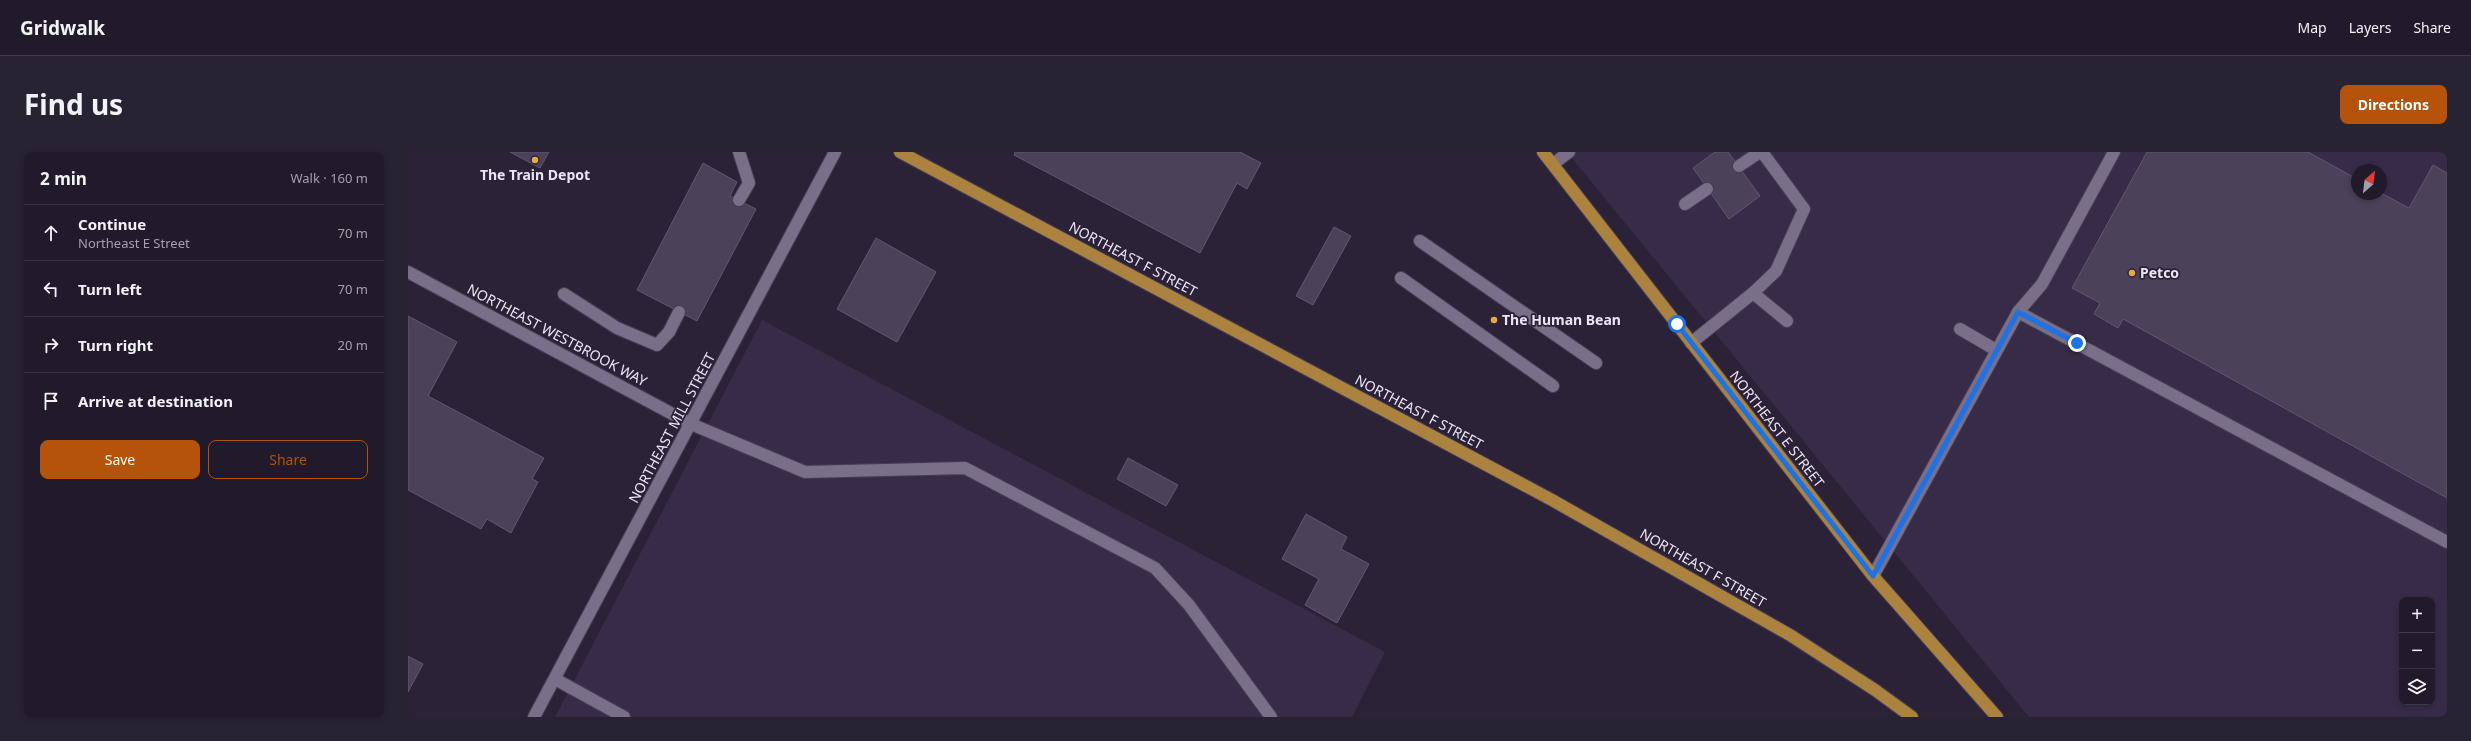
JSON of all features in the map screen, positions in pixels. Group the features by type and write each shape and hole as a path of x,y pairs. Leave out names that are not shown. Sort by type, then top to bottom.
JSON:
{"main road":[{"name":"NORTHEAST F STREET","path":"900,152 1552,500 1790,635 1875,690 1912,717"},
{"name":"NORTHEAST E STREET","path":"1543,152 1873,576 1997,717"}],"street":[{"path":"739,152 749,183 739,200"},
{"name":"NORTHEAST MILL STREET","path":"534,717 835,152"},
{"path":"1553,164 1569,152"},
{"path":"1691,343 1752,293 1776,271 1804,209 1761,152 1739,166"},
{"path":"1873,576 1996,350 2018,312 2042,284 2114,152"},
{"path":"1685,204 1707,189"},
{"path":"1420,241 1596,363"},
{"name":"NORTHEAST WESTBROOK WAY","path":"408,272 691,424 804,472 965,468 1155,568 1189,605 1271,717"},
{"path":"1401,278 1553,386"},
{"path":"1752,293 1787,322"},
{"path":"564,294 617,328 657,345 669,332 679,312"},
{"path":"2018,312 2447,542"},
{"path":"1960,329 1996,350"},
{"path":"555,679 624,717"}],"shaded area":[{"path":"1567,152 2447,152 2447,717 2029,717"},
{"path":"762,320 1385,652 1352,717 555,717"}],"building":[{"name":"The Train Depot","path":"510,152 549,152 540,168"},
{"path":"1015,152 1240,152 1261,163 1247,189 1237,183 1200,253 1014,155"},
{"path":"1715,152 1728,152 1760,196 1729,219 1693,168"},
{"path":"2147,152 2308,152 2351,176 2351,200 2387,200 2387,196 2409,208 2433,165 2447,173 2447,498 2123,319 2118,328 2094,314 2100,303 2072,288"},
{"path":"703,163 737,182 730,196 756,209 697,321 637,290"},
{"path":"1334,227 1351,236 1313,305 1296,296"},
{"path":"876,238 936,272 897,342 837,309"},
{"path":"408,316 457,342 428,396 544,458 532,479 538,482 511,533 487,519 481,529 408,490"},
{"path":"1128,458 1178,485 1166,506 1117,479"},
{"path":"1306,514 1347,537 1341,549 1369,564 1337,623 1305,605 1319,579 1282,559"},
{"path":"408,656 423,664 408,692"}],"place":[{"name":"The Train Depot","path":"535,160"},
{"name":"Petco","path":"2132,273"},
{"name":"The Human Bean","path":"1494,320"}],"route":[{"path":"1677,324 1873,576 2018,312 2077,343"}]}
